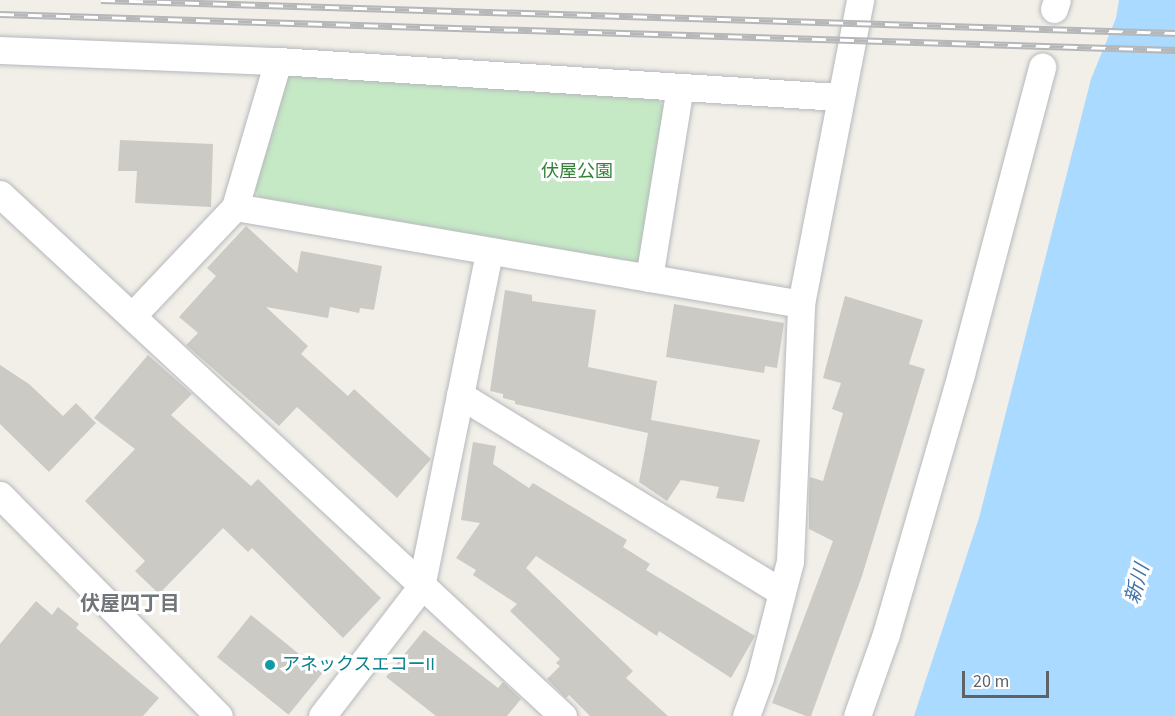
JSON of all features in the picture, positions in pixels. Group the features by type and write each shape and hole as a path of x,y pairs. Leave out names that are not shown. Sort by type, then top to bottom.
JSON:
{"street":[{"path":"746,716 760,678 789,561 801,304 838,97 860,0"},
{"path":"0,50 278,61 838,97"},
{"path":"133,315 235,207 278,61"},
{"path":"857,716 886,634 961,374 1042,67"},
{"path":"649,278 680,87"},
{"path":"0,194 133,315 421,587 563,716"},
{"path":"235,207 801,304"},
{"path":"322,716 421,587 489,252"},
{"path":"460,395 782,592"},
{"path":"0,495 219,716"}],"green space":[{"name":"伏屋公園","path":"288,71 657,99 667,109 644,253 636,262 259,197 253,186"}],"water":[{"name":"新川","path":"1119,0 1175,0 1175,716 914,716 979,518 1091,79 1116,18"}],"building":[{"path":"120,140 213,144 211,207 135,203 137,171 118,171"},
{"path":"246,226 297,273 301,251 382,266 374,310 360,308 359,313 330,307 328,318 266,307 308,346 301,354 348,396 354,389 431,459 397,498 297,407 279,426 186,345 198,333 179,317 216,276 207,268"},
{"path":"505,290 532,295 532,301 596,310 588,367 657,381 651,420 760,440 744,502 716,498 719,487 681,480 667,501 639,482 648,433 515,404 515,401 503,398 503,394 490,391"},
{"path":"845,296 923,320 909,364 925,369 862,576 811,716 806,716 772,703 833,541 809,529 809,495 810,477 823,481 843,413 832,409 841,383 823,378"},
{"path":"674,304 784,323 777,368 765,366 764,373 666,357"},
{"path":"148,355 192,394 171,415 251,486 258,479 381,598 343,638 252,548 248,552 223,528 159,594 135,571 145,561 85,501 135,449 94,418"},
{"path":"0,365 29,384 63,416 76,403 96,423 49,472 0,424"},
{"path":"473,442 496,446 493,464 529,488 533,483 627,540 623,547 650,564 646,570 755,636 731,678 659,631 657,636 536,556 526,568 633,671 626,678 668,716 590,716 569,695 566,698 547,679 560,666 556,663 560,659 510,611 517,604 473,575 476,570 456,558 480,523 461,520"},
{"path":"36,601 52,615 58,607 79,624 76,628 159,698 143,716 0,716 0,644"},
{"name":"アネックスエコーII","path":"251,615 322,673 289,715 217,657"},
{"path":"424,630 498,688 503,682 521,699 507,716 436,716 386,677"}],"railway":[{"path":"101,0 1175,33"},
{"path":"0,14 1175,50"}],"place":[{"name":"アネックスエコーII","path":"270,665"}],"district":[{"name":"伏屋四丁目","path":"130,604"}]}
